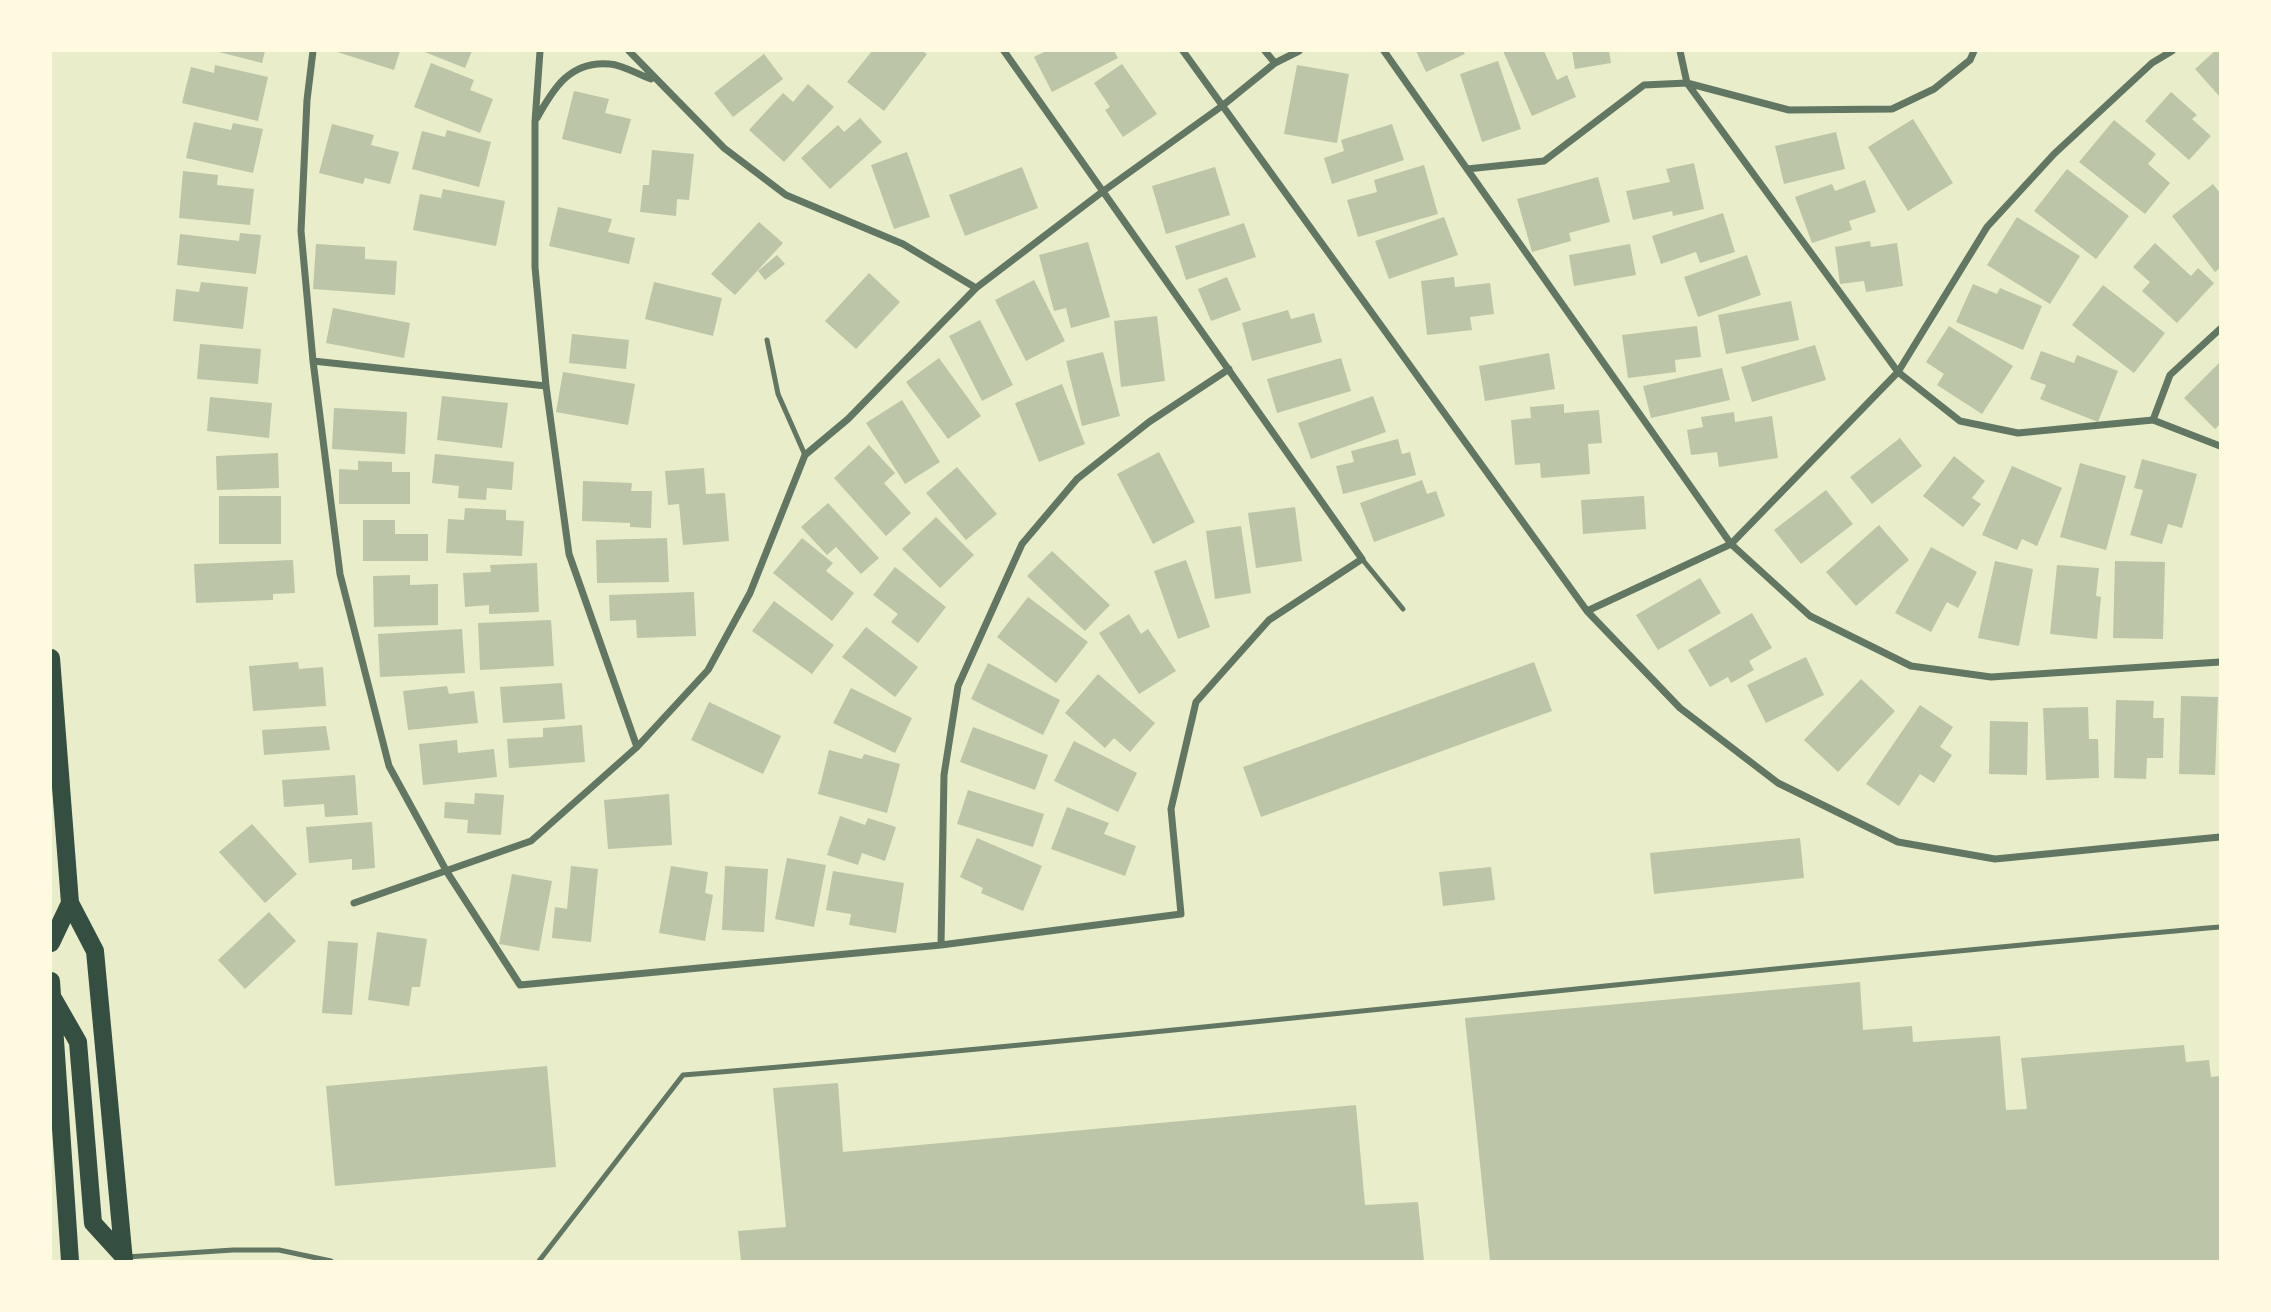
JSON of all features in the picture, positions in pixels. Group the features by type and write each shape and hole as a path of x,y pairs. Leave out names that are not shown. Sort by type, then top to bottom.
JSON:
{"main road":[{"path":"51,658 70,903 95,950 124,1259"},
{"path":"51,943 70,903"},
{"path":"51,989 78,1042 93,1223 124,1259"},
{"path":"51,989 71,1261"}],"street":[{"path":"313,51 307,100 301,231 313,361 340,573 390,766 447,872 520,985 941,945 1181,914 1171,809 1196,702 1269,620 1362,559 1004,51"},
{"path":"540,51 535,122 535,267 546,386 569,554 637,747"},
{"path":"629,51 655,81 724,148 786,195 903,244 976,289"},
{"path":"1184,51 1587,611 1680,708 1778,783 1898,842 1995,859 2220,837"},
{"path":"1265,51 1275,63"},
{"path":"354,903 531,841 637,747 708,670 750,593 805,455 848,419 976,289 1102,192 1222,106 1275,63 1299,51"},
{"path":"1384,51 1731,544 1810,616 1911,666 1991,677 2220,662"},
{"path":"1680,51 1687,83 1898,372 1960,421 2018,433 2152,420 2220,446"},
{"path":"1467,169 1544,161 1644,85 1687,83 1789,110 1892,109 1934,89 1970,60 1973,51"},
{"path":"1587,611 1731,544 1898,372 1986,226 2054,155 2152,62 2172,51"},
{"path":"535,122 557,82 581,70 610,64 655,81"},
{"path":"2152,420 2170,375 2220,329"},
{"path":"313,361 546,386"},
{"path":"941,945 944,775 958,686 1022,544 1077,479 1149,422 1229,369"}],"lane":[{"path":"767,340 778,394 805,455"},
{"path":"1362,559 1403,609"},
{"path":"539,1261 683,1075 1444,1003 1906,954 2220,927"},
{"path":"124,1259 233,1250 279,1250 331,1261"}],"building":[{"path":"215,51 265,51 262,63"},
{"path":"334,51 400,51 394,70"},
{"path":"422,51 472,51 465,68"},
{"path":"872,51 922,51 927,54 884,111 847,82"},
{"path":"1046,51 1114,51 1118,58 1052,92 1034,57"},
{"path":"1416,51 1463,51 1465,54 1426,72"},
{"path":"1503,51 1544,51 1557,80 1567,75 1576,97 1532,116"},
{"path":"1572,51 1609,51 1611,63 1575,69"},
{"path":"2215,51 2220,51 2220,97 2195,69"},
{"path":"764,54 783,79 733,117 714,93"},
{"path":"1498,61 1521,129 1482,142 1460,74"},
{"path":"431,63 474,80 470,90 493,99 480,133 414,107"},
{"path":"1122,64 1157,114 1123,137 1105,110 1110,107 1094,83"},
{"path":"215,65 268,77 258,121 182,103 191,67 214,73"},
{"path":"1297,65 1349,74 1337,143 1284,134"},
{"path":"808,84 834,107 784,162 749,130 783,93 793,102"},
{"path":"574,91 609,99 605,113 631,119 621,154 562,139"},
{"path":"2171,92 2197,115 2192,119 2211,136 2189,160 2145,121"},
{"path":"860,118 882,142 830,189 801,158 838,125 844,132"},
{"path":"1913,119 1953,183 1908,211 1868,147"},
{"path":"2114,120 2156,154 2148,164 2170,183 2145,214 2079,162"},
{"path":"194,122 231,130 233,123 263,129 253,173 186,158"},
{"path":"332,124 374,135 371,145 399,152 390,184 365,178 363,184 319,173"},
{"path":"1392,124 1404,160 1332,184 1324,158 1344,151 1341,140"},
{"path":"447,130 491,142 479,187 412,169 422,131 445,137"},
{"path":"1836,132 1845,169 1784,184 1775,146"},
{"path":"652,150 694,154 689,200 677,199 676,216 640,212 643,185 649,185"},
{"path":"907,152 930,217 894,229 871,165"},
{"path":"1694,163 1704,209 1673,216 1672,211 1633,220 1626,191 1670,182 1666,169"},
{"path":"1424,165 1438,214 1358,237 1347,200 1377,192 1374,180"},
{"path":"1022,167 1038,208 965,236 949,195"},
{"path":"1215,167 1230,215 1166,234 1152,186"},
{"path":"2067,169 2129,216 2096,259 2034,211"},
{"path":"183,171 218,175 217,185 254,189 250,225 179,218"},
{"path":"1598,177 1610,222 1569,233 1571,241 1532,252 1517,199"},
{"path":"1865,180 1876,212 1849,221 1852,230 1812,243 1795,197 1832,184 1835,191"},
{"path":"2213,184 2220,193 2220,268 2215,272 2172,216"},
{"path":"443,189 505,201 496,246 413,230 420,194 441,198"},
{"path":"558,207 612,219 608,232 635,238 629,264 549,246"},
{"path":"1723,213 1735,252 1700,263 1696,252 1661,264 1652,236"},
{"path":"1444,217 1458,255 1389,279 1375,241"},
{"path":"2017,217 2080,256 2050,304 1987,265"},
{"path":"759,222 783,243 735,295 711,274"},
{"path":"1244,223 1256,257 1186,280 1175,246"},
{"path":"240,233 261,235 256,274 177,265 180,234 239,241"},
{"path":"1870,241 1871,247 1897,243 1903,286 1866,292 1864,281 1840,284 1835,247"},
{"path":"1088,242 1110,317 1071,328 1066,308 1054,311 1039,255"},
{"path":"2155,243 2191,276 2198,268 2214,283 2177,323 2142,291 2150,282 2133,267"},
{"path":"316,244 365,247 365,259 397,261 395,295 313,289"},
{"path":"1630,244 1636,275 1574,286 1569,255"},
{"path":"777,255 785,264 765,280 758,271"},
{"path":"1747,255 1761,295 1698,317 1684,277"},
{"path":"869,273 900,302 856,349 825,321"},
{"path":"1227,277 1241,310 1211,321 1198,289"},
{"path":"1454,277 1455,287 1490,283 1494,314 1470,317 1472,330 1427,335 1421,281"},
{"path":"1034,280 1065,341 1026,361 995,300"},
{"path":"201,282 248,287 243,329 173,321 176,289 199,292"},
{"path":"654,282 722,298 713,336 645,319"},
{"path":"1973,284 1997,294 2000,288 2042,306 2023,350 1956,322"},
{"path":"2103,285 2165,333 2134,373 2072,325"},
{"path":"1791,301 1799,340 1726,354 1718,315"},
{"path":"333,308 410,323 404,358 326,343"},
{"path":"1288,310 1291,319 1314,313 1322,342 1252,361 1242,323"},
{"path":"1157,316 1165,381 1121,387 1114,321"},
{"path":"980,320 1013,385 982,401 949,336"},
{"path":"1697,326 1701,357 1675,360 1676,372 1628,378 1622,335"},
{"path":"1949,326 2013,366 1982,414 1937,385 1944,374 1926,362"},
{"path":"572,334 629,340 626,369 569,363"},
{"path":"200,344 261,349 258,384 197,379"},
{"path":"1815,345 1826,380 1752,402 1741,367"},
{"path":"2041,351 2074,363 2077,355 2118,371 2098,422 2040,399 2046,385 2030,379"},
{"path":"1103,352 1120,416 1082,426 1066,361"},
{"path":"1549,353 1555,389 1485,401 1479,366"},
{"path":"939,358 981,416 948,439 906,382"},
{"path":"1341,358 1351,391 1277,413 1267,379"},
{"path":"2220,362 2220,424 2215,429 2184,398"},
{"path":"1722,368 1730,400 1651,418 1643,386"},
{"path":"563,372 635,384 628,425 556,412"},
{"path":"1062,384 1085,444 1039,462 1015,403"},
{"path":"442,396 508,403 502,448 437,440"},
{"path":"1373,396 1386,432 1311,459 1298,423"},
{"path":"210,397 272,403 269,438 207,431"},
{"path":"902,400 940,462 905,484 866,423"},
{"path":"1564,404 1564,413 1599,410 1602,443 1588,444 1590,474 1541,478 1540,463 1515,465 1511,420 1531,418 1530,407"},
{"path":"334,408 407,412 405,454 332,449"},
{"path":"1734,412 1735,422 1772,416 1778,458 1719,467 1717,452 1691,455 1687,430 1703,427 1701,417"},
{"path":"1900,438 1922,466 1872,504 1850,477"},
{"path":"1398,439 1402,454 1410,452 1416,475 1343,494 1336,466 1354,462 1351,451"},
{"path":"869,445 895,473 884,483 911,513 886,536 834,478"},
{"path":"1159,452 1195,522 1153,544 1117,474"},
{"path":"278,453 279,488 217,490 216,456"},
{"path":"435,454 514,462 512,490 487,488 486,500 458,498 459,486 432,483"},
{"path":"1954,456 1985,481 1972,498 1981,504 1963,527 1923,496"},
{"path":"2142,459 2197,474 2182,528 2168,524 2162,544 2130,535 2143,490 2134,488"},
{"path":"358,461 392,462 392,472 410,472 410,504 339,504 339,469 358,470"},
{"path":"2080,463 2126,476 2106,550 2060,537"},
{"path":"2012,466 2062,488 2037,546 2022,539 2017,550 1982,535"},
{"path":"957,467 997,514 966,540 926,493"},
{"path":"704,468 706,494 725,493 729,541 683,545 679,504 668,505 665,471"},
{"path":"1422,480 1427,494 1436,491 1445,516 1374,542 1360,503"},
{"path":"583,481 632,483 631,491 652,491 651,528 630,527 630,523 582,521"},
{"path":"1826,490 1853,524 1801,564 1774,530"},
{"path":"219,496 281,496 281,544 219,544"},
{"path":"1644,496 1646,529 1583,534 1581,500"},
{"path":"828,503 879,558 861,574 836,547 827,555 801,527"},
{"path":"1295,507 1302,561 1256,568 1248,513"},
{"path":"465,508 506,510 506,520 524,521 522,556 446,553 448,519 464,520"},
{"path":"936,517 974,555 940,588 902,549"},
{"path":"363,520 395,520 395,534 428,534 428,561 363,561"},
{"path":"1879,525 1909,560 1856,606 1826,572"},
{"path":"1241,526 1251,593 1215,599 1206,531"},
{"path":"667,538 669,582 597,583 596,540"},
{"path":"802,538 833,563 826,571 854,593 832,621 773,573"},
{"path":"1931,547 1977,572 1958,608 1947,602 1931,632 1895,613"},
{"path":"1052,551 1110,605 1085,631 1027,576"},
{"path":"293,560 295,593 273,594 273,600 196,603 194,564"},
{"path":"1186,560 1210,627 1178,639 1154,571"},
{"path":"1995,561 2033,569 2019,646 1978,638"},
{"path":"2115,561 2165,562 2163,639 2113,638"},
{"path":"537,563 539,612 489,614 489,605 465,607 463,573 491,572 490,565"},
{"path":"2057,565 2099,568 2096,596 2101,597 2097,639 2050,634"},
{"path":"895,567 946,607 918,643 891,622 898,614 873,595"},
{"path":"410,575 410,585 438,584 438,625 374,627 373,576"},
{"path":"1700,578 1721,613 1658,650 1636,615"},
{"path":"694,592 696,636 637,638 636,620 610,621 609,595"},
{"path":"1028,597 1088,642 1056,683 997,637"},
{"path":"774,601 834,645 812,674 752,631"},
{"path":"1752,613 1772,648 1749,661 1754,670 1731,683 1728,677 1710,687 1688,650"},
{"path":"1129,614 1141,634 1148,629 1176,671 1139,694 1099,633"},
{"path":"551,620 554,666 480,670 478,623"},
{"path":"866,627 918,667 895,697 842,657"},
{"path":"462,629 465,673 380,677 378,634"},
{"path":"1806,657 1824,695 1766,723 1747,685"},
{"path":"298,662 299,669 323,667 326,706 253,711 249,666"},
{"path":"1534,662 1552,711 1261,817 1243,767"},
{"path":"988,663 1060,700 1043,735 971,699"},
{"path":"1098,674 1155,723 1130,752 1114,738 1105,748 1065,713"},
{"path":"1861,679 1895,711 1838,772 1804,740"},
{"path":"562,683 565,719 503,723 500,687"},
{"path":"447,686 449,694 474,691 478,723 408,730 403,691"},
{"path":"851,688 912,718 895,753 833,723"},
{"path":"2181,696 2218,697 2215,775 2179,774"},
{"path":"2116,700 2154,701 2153,718 2164,718 2163,758 2147,758 2146,779 2114,778"},
{"path":"709,702 781,736 763,774 691,740"},
{"path":"1920,705 1953,727 1940,747 1952,755 1934,783 1920,774 1899,806 1866,784"},
{"path":"2088,707 2089,739 2098,739 2099,778 2046,780 2043,708"},
{"path":"1990,721 2028,722 2027,775 1989,774"},
{"path":"582,725 585,762 509,768 507,739 543,737 543,728"},
{"path":"326,726 330,750 264,755 262,730"},
{"path":"973,727 1048,755 1035,790 960,762"},
{"path":"457,740 458,753 494,749 497,777 423,785 419,744"},
{"path":"1074,741 1137,773 1118,812 1054,781"},
{"path":"829,750 862,759 864,754 900,764 887,813 818,794"},
{"path":"355,775 358,815 325,817 324,804 284,807 282,780"},
{"path":"968,790 1044,814 1033,847 957,824"},
{"path":"475,793 504,795 501,835 467,833 468,820 444,818 445,802 474,804"},
{"path":"669,794 672,845 608,849 604,800"},
{"path":"1067,807 1109,823 1104,834 1136,846 1125,876 1051,849"},
{"path":"840,816 865,825 868,818 896,827 885,861 862,853 858,865 827,855"},
{"path":"372,822 375,868 352,870 352,859 309,863 306,827"},
{"path":"252,824 297,874 265,903 219,852"},
{"path":"977,838 1042,866 1023,911 981,893 983,888 960,877"},
{"path":"1800,838 1804,878 1654,894 1650,853"},
{"path":"787,858 826,865 814,927 775,919"},
{"path":"571,866 598,869 591,942 552,938 555,907 567,909"},
{"path":"671,866 708,872 705,893 713,895 705,941 659,933"},
{"path":"725,866 768,869 764,932 722,930"},
{"path":"1491,867 1495,900 1443,906 1439,872"},
{"path":"833,871 904,883 896,933 849,925 851,914 826,910"},
{"path":"512,874 552,881 539,951 499,944"},
{"path":"269,912 296,941 245,989 218,960"},
{"path":"377,932 427,939 420,987 412,987 409,1006 368,1000"},
{"path":"328,941 358,943 352,1015 322,1013"},
{"path":"1860,982 1863,1030 1912,1026 1913,1042 2000,1036 2006,1110 2027,1109 2021,1058 2184,1045 2186,1062 2209,1060 2211,1077 2220,1076 2220,1261 1490,1261 1465,1018"},
{"path":"547,1066 556,1167 335,1186 326,1086"},
{"path":"838,1083 843,1152 1356,1105 1365,1205 1418,1202 1424,1261 741,1261 738,1231 786,1227 773,1088"}]}
